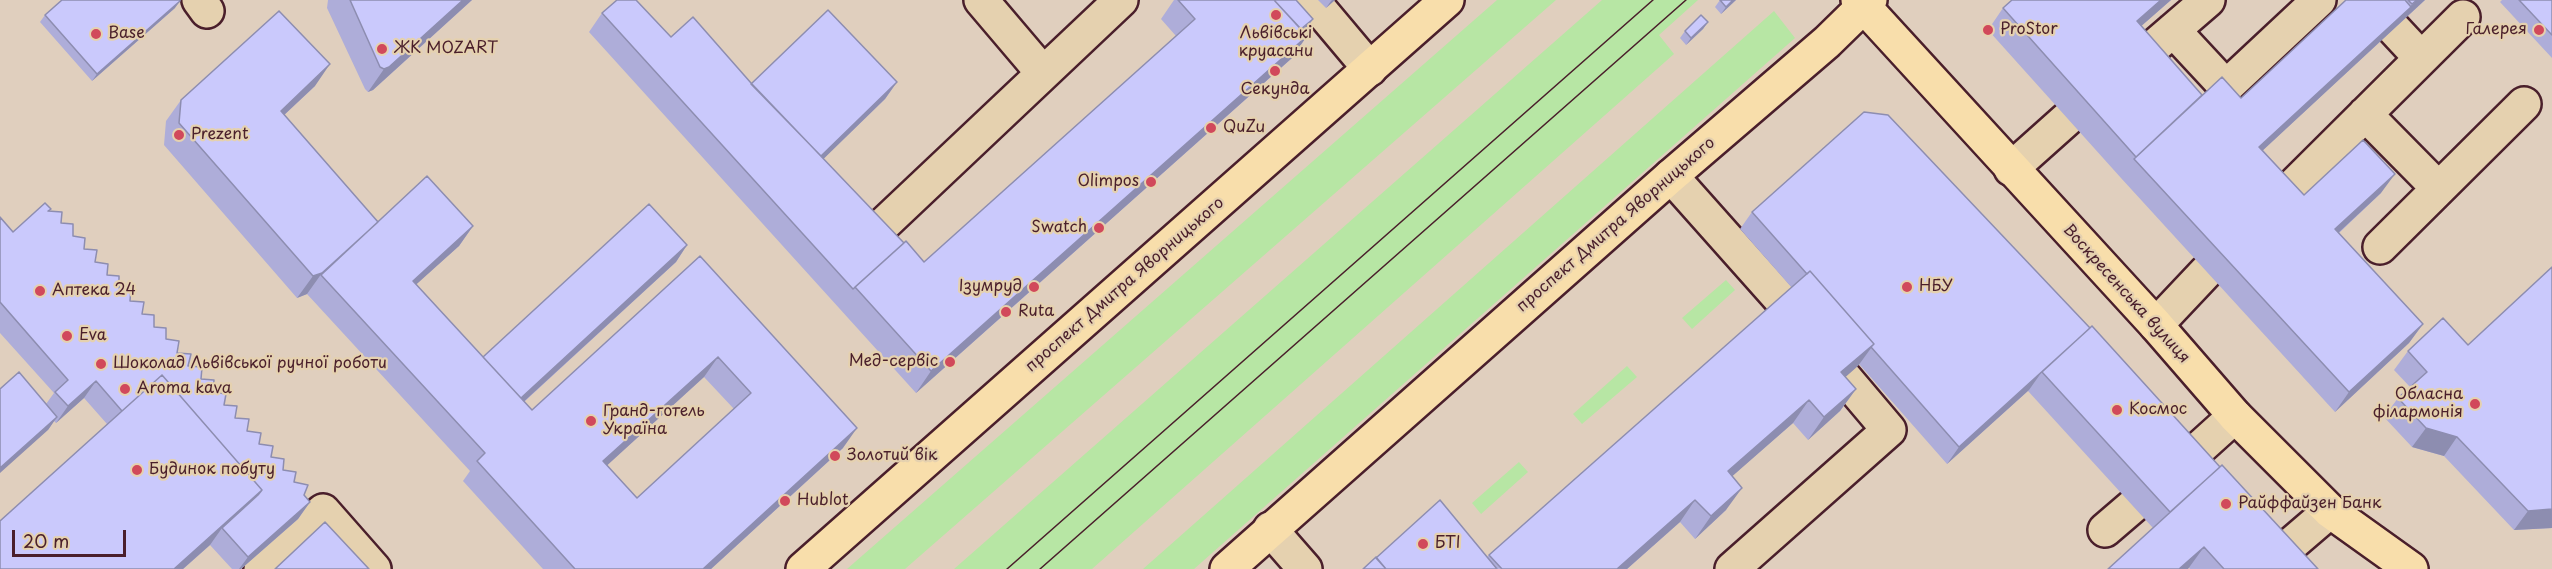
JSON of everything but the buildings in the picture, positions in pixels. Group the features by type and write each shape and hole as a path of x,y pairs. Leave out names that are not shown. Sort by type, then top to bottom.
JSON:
{"main road":[{"name":"проспект Дмитра Яворницького","path":"803,569 1447,0"},
{"name":"проспект Дмитра Яворницького","path":"1227,569 1671,176 1827,42 1864,2"},
{"name":"Воскресенська вулиця","path":"1864,2 2011,170 2156,325 2235,416 2330,511 2411,569"}],"lane":[{"path":"981,0 1043,73"},
{"path":"885,223 1121,0"},
{"path":"1312,0 1370,69"},
{"path":"2137,60 2208,0"},
{"path":"2173,30 2226,87 2319,0"},
{"path":"2278,201 2463,17"},
{"path":"2394,29 2421,58"},
{"path":"2380,247 2524,104"},
{"path":"2366,114 2438,188"},
{"path":"2011,170 2067,119"},
{"path":"1671,176 1784,303"},
{"path":"2156,325 2206,272"},
{"path":"1732,569 1889,430 1845,378"},
{"path":"2184,462 2235,416"},
{"path":"2105,530 2133,506"},
{"path":"261,569 323,511 374,569"},
{"path":"2274,559 2330,511"},
{"path":"1270,529 1305,569"}],"green space":[{"path":"1497,0 1556,0 905,569 847,569"},
{"path":"1602,0 1698,0 1659,35 1674,54 1092,569 954,569"},
{"path":"1774,11 1795,38 1194,569 1143,569"},
{"path":"1726,280 1735,290 1692,329 1682,318"},
{"path":"1627,366 1637,377 1582,424 1573,414"},
{"path":"1519,462 1528,472 1481,514 1472,503"}],"tram line":[{"path":"1007,569 1653,0"},
{"path":"1040,569 1686,0"}],"place":[{"name":"Львівські круасани","path":"1276,15"},
{"name":"ProStor","path":"1988,30"},
{"name":"Галерея","path":"2539,30"},
{"name":"Base","path":"96,34"},
{"name":"ЖК MOZART","path":"382,49"},
{"name":"Секунда","path":"1275,71"},
{"name":"QuZu","path":"1211,128"},
{"name":"Prezent","path":"179,135"},
{"name":"Olimpos","path":"1151,182"},
{"name":"Swatch","path":"1099,228"},
{"name":"Ізумруд","path":"1034,287"},
{"name":"НБУ","path":"1907,287"},
{"name":"Аптека 24","path":"40,291"},
{"name":"Ruta","path":"1006,312"},
{"name":"Eva","path":"67,336"},
{"name":"Мед-сервіс","path":"950,362"},
{"name":"Шоколад Львівської ручної роботи","path":"101,364"},
{"name":"Aroma kava","path":"125,389"},
{"name":"Обласна філармонія","path":"2475,404"},
{"name":"Космос","path":"2117,410"},
{"name":"Гранд-готель Україна","path":"591,421"},
{"name":"Золотий вік","path":"835,456"},
{"name":"Будинок побуту","path":"137,470"},
{"name":"Hublot","path":"785,501"},
{"name":"Райффайзен Банк","path":"2226,504"},
{"name":"БТІ","path":"1423,544"}]}
